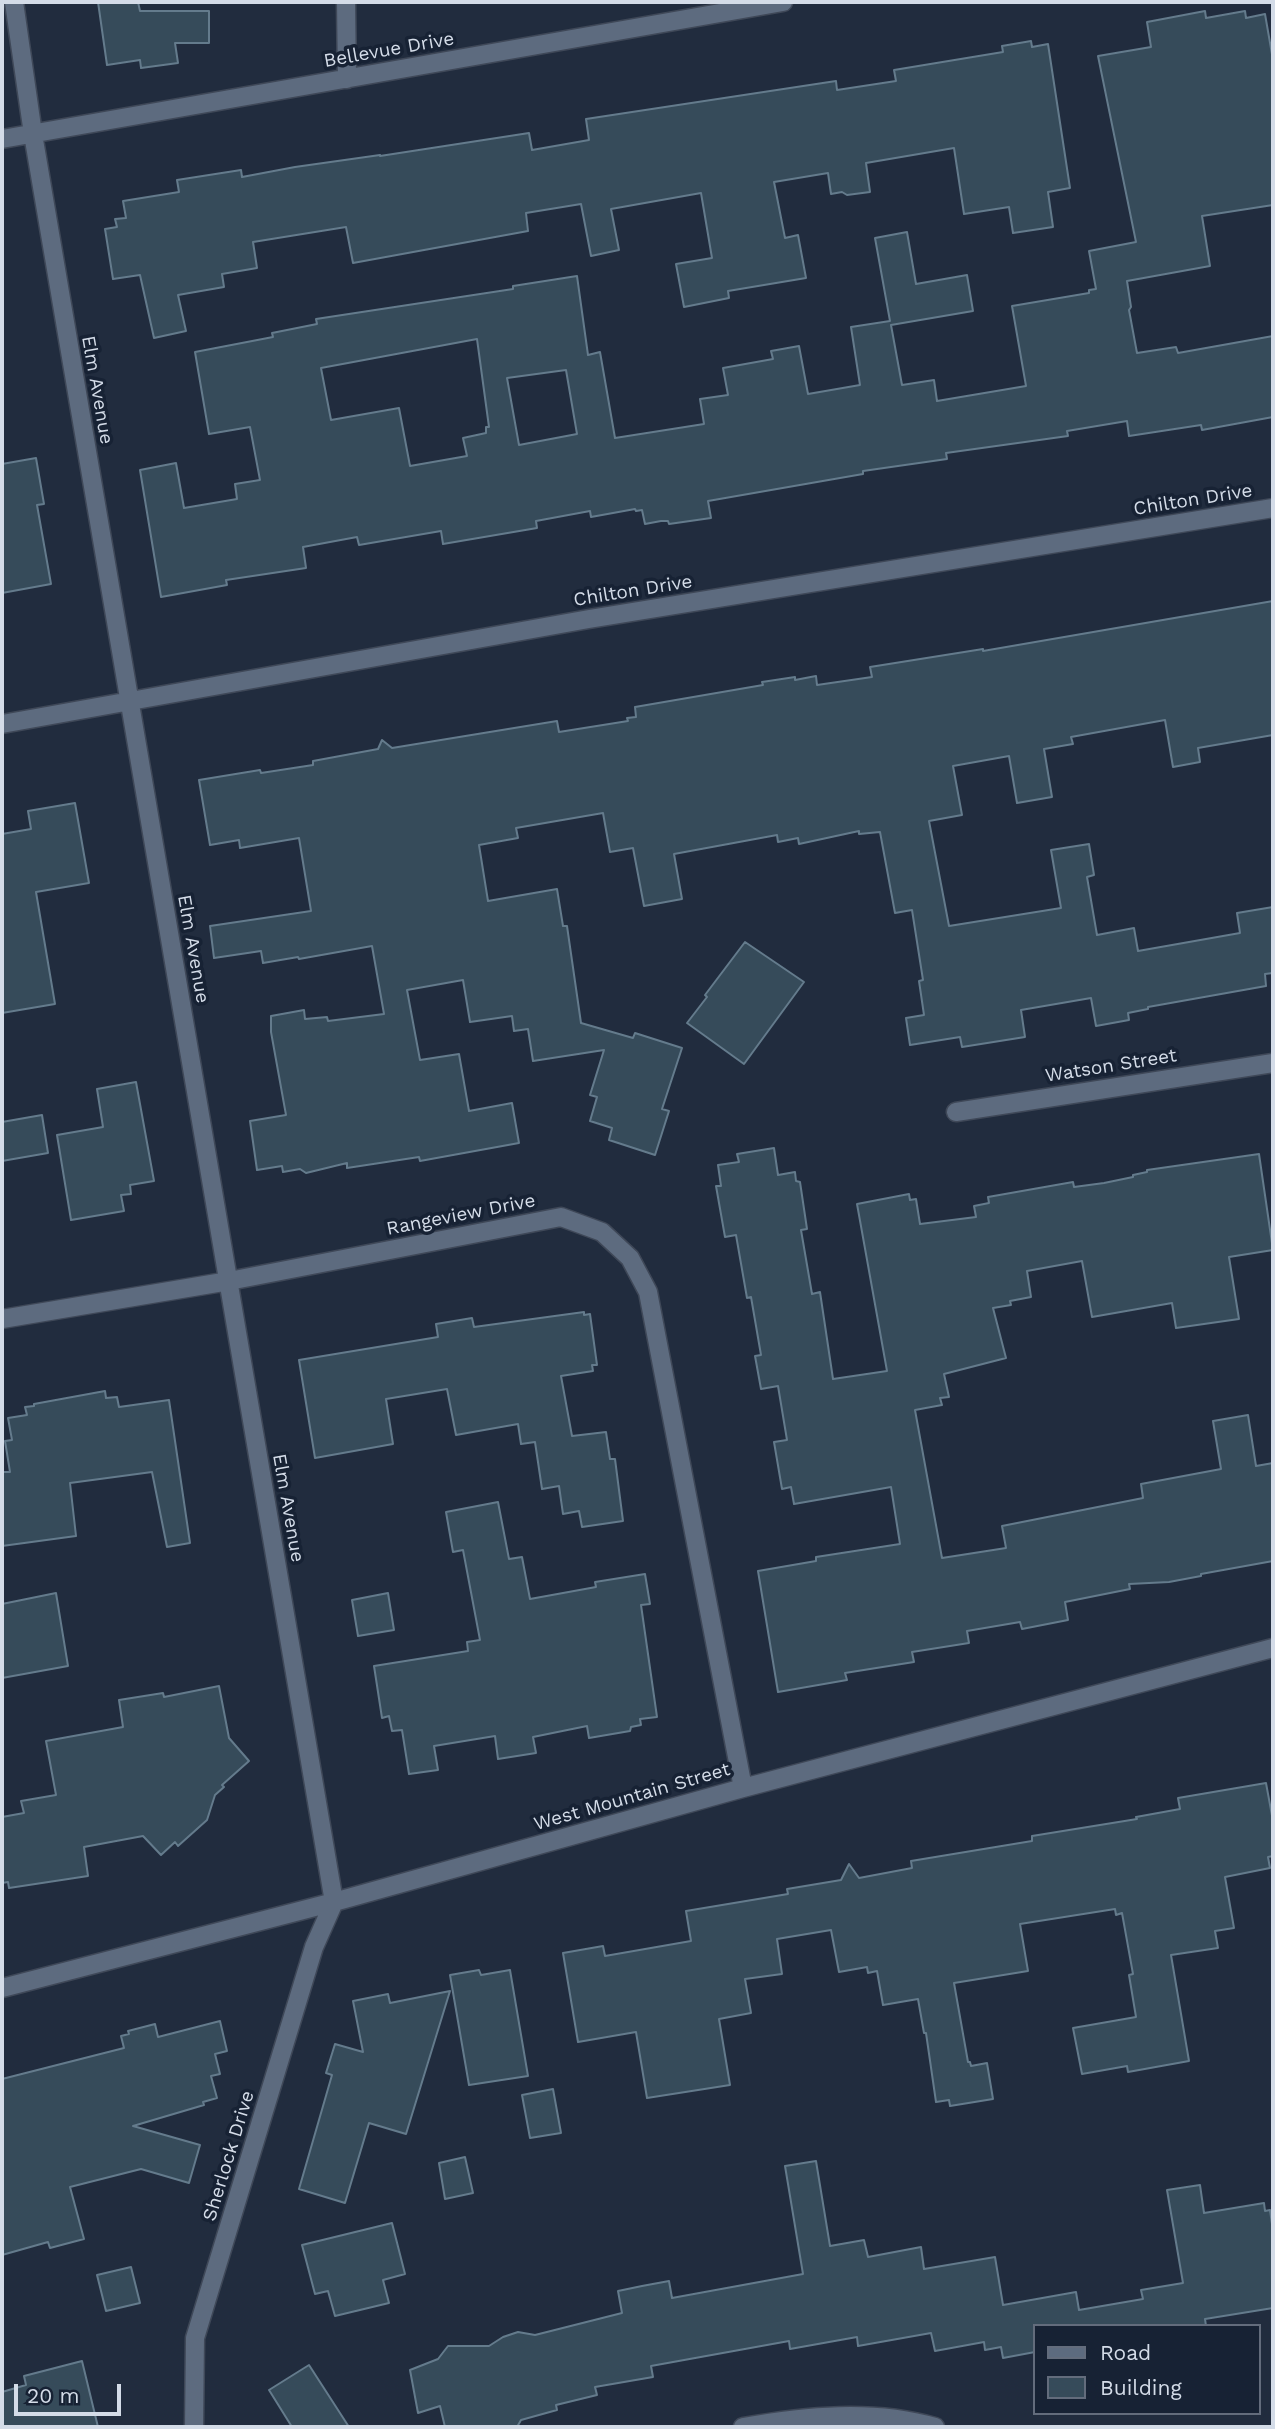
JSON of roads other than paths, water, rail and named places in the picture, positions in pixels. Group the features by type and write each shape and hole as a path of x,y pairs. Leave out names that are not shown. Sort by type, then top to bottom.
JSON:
{"street":[{"name":"Elm Avenue","path":"14,2 33,134 128,702 334,1902"},
{"path":"346,2 347,79"},
{"name":"Bellevue Drive","path":"2,139 747,5 783,2"},
{"name":"Chilton Drive","path":"2,724 589,619 1273,508"},
{"name":"Watson Street","path":"956,1112 1273,1063"},
{"name":"Rangeview Drive","path":"2,1319 229,1281 561,1217 601,1232 630,1258 648,1292 743,1788"},
{"name":"West Mountain Street","path":"2,1988 334,1902 743,1788 1273,1648"},
{"name":"Sherlock Drive","path":"194,2427 195,2338 314,1947 334,1902"},
{"path":"745,2427 815,2416 866,2417 917,2422 934,2427"}]}
